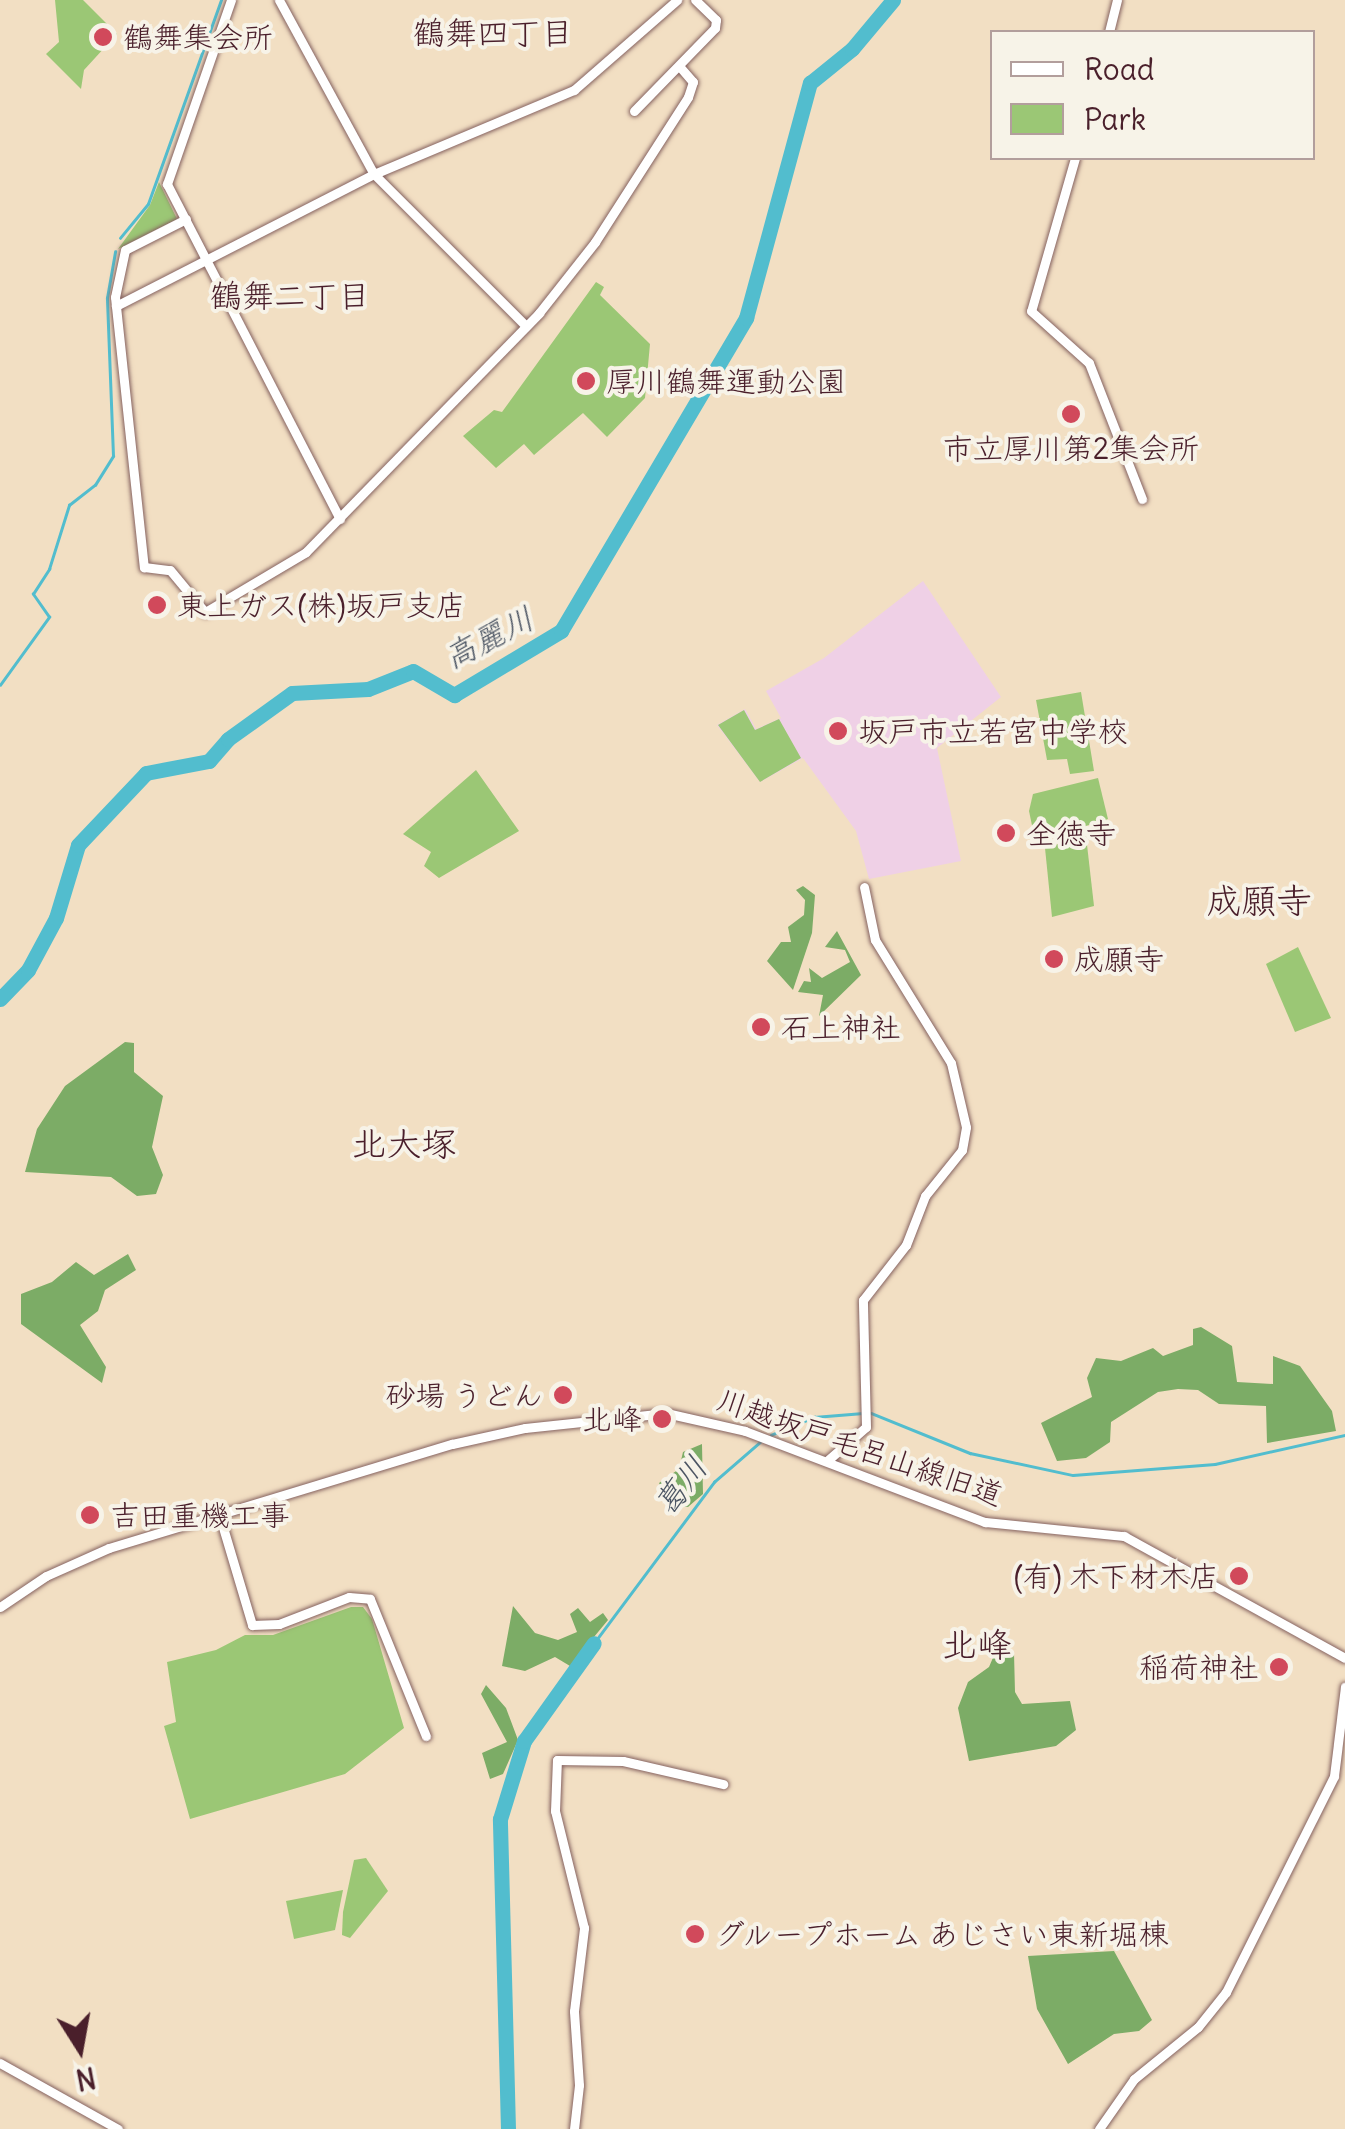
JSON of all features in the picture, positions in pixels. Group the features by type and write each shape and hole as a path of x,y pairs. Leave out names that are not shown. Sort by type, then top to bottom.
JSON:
{"street":[{"path":"230,0 168,178 340,519"},
{"path":"279,0 374,174 526,326"},
{"path":"116,306 374,174 574,90 677,0"},
{"path":"634,111 716,26 695,0"},
{"path":"1110,30 1117,0"},
{"path":"186,219 122,254 116,306 145,570 170,570 209,611 306,552 526,326 595,242 688,97 694,82 678,66"},
{"path":"1073,160 1031,312 1089,363 1142,499"},
{"path":"828,1460 866,1427 870,1410 860,1331 863,1300 906,1245 924,1196 962,1150 966,1127 950,1063 874,940 864,887"},
{"name":"川越坂戸毛呂山線旧道","path":"0,1607 89,1555 481,1436 666,1412 700,1416 828,1460 984,1522 1124,1536 1345,1658"},
{"path":"219,1514 252,1625 279,1624 349,1597 370,1599 426,1736"},
{"path":"1099,2129 1134,2079 1198,2027 1226,1992 1334,1776 1345,1687"},
{"path":"574,2129 579,2085 574,2011 584,1928 554,1811 558,1760 623,1761 723,1784"},
{"path":"0,2062 118,2129"}],"shaded area":[{"name":"坂戸市立若宮中学校","path":"923,581 1001,697 937,748 961,861 869,879 856,831 803,758 760,782 717,725 745,709 756,729 781,718 766,691 824,658"}],"green space":[{"path":"55,0 83,0 117,34 84,70 81,89 46,54 59,42"},
{"path":"159,182 177,219 118,249 150,205"},
{"name":"厚川鶴舞運動公園","path":"596,282 604,287 600,295 650,344 645,398 607,437 583,413 534,455 524,444 496,468 463,436 494,410 502,412"},
{"path":"1081,692 1094,771 1070,774 1067,759 1047,760 1036,700"},
{"path":"744,710 755,730 779,719 801,758 760,782 718,725"},
{"path":"476,770 519,831 439,878 424,866 431,852 403,834"},
{"path":"1098,778 1108,819 1041,840 1034,835 1029,811 1033,794"},
{"path":"1086,836 1094,906 1052,917 1045,848"},
{"path":"803,886 815,895 812,933 793,990 767,961 781,942 791,942 788,927 804,915 805,900 796,890"},
{"path":"837,931 861,975 819,1016 823,995 798,992 804,981 811,982 809,968 822,978 850,962 845,950 825,947"},
{"path":"1298,947 1331,1018 1295,1032 1266,964"},
{"path":"125,1042 134,1043 134,1072 163,1096 152,1147 163,1175 156,1194 137,1196 111,1177 25,1172 37,1129 65,1086"},
{"path":"128,1254 136,1270 105,1290 98,1311 80,1325 106,1367 102,1383 21,1324 21,1294 52,1282 76,1262 94,1275"},
{"path":"1201,1327 1232,1346 1237,1382 1273,1384 1273,1356 1300,1366 1332,1411 1336,1431 1267,1443 1266,1406 1219,1404 1198,1390 1178,1389 1158,1392 1111,1422 1110,1442 1086,1458 1057,1461 1041,1423 1092,1397 1087,1378 1096,1358 1121,1361 1153,1348 1163,1356 1193,1345 1193,1329"},
{"path":"702,1444 703,1494 688,1507 668,1505 659,1483 679,1469 683,1452"},
{"path":"513,1606 535,1633 558,1640 577,1632 570,1614 578,1608 590,1622 603,1613 608,1620 570,1666 555,1657 525,1671 502,1666"},
{"path":"351,1607 363,1607 372,1619 404,1728 345,1774 190,1819 164,1726 176,1722 167,1662 216,1650 245,1635 273,1635"},
{"path":"998,1646 1014,1653 1015,1692 1022,1704 1070,1701 1076,1730 1056,1746 969,1761 958,1708 968,1682 989,1667"},
{"path":"486,1685 506,1708 518,1740 503,1774 490,1779 482,1753 507,1742 481,1694"},
{"path":"366,1858 388,1891 350,1938 342,1935 343,1912 354,1860"},
{"path":"343,1890 335,1930 294,1939 286,1901"},
{"path":"1114,1951 1152,2020 1139,2031 1114,2034 1068,2064 1037,2009 1028,1956"}],"waterway":[{"path":"120,238 148,204 221,0"},
{"name":"高麗川","path":"0,999 28,970 56,918 78,845 146,773 209,761 228,739 292,693 368,689 413,671 454,695 561,631 746,318 810,83 852,49 893,0"},
{"path":"0,685 49,617 33,594 49,569 69,505 95,485 113,456 107,298 115,252"},
{"name":"葛川","path":"771,1435 814,1417 863,1413"},
{"name":"葛川","path":"871,1413 970,1453 1073,1475 1215,1464 1345,1435"},
{"name":"葛川","path":"594,1643 714,1482 760,1442"},
{"name":"葛川","path":"508,2129 500,1819 524,1741 594,1643"}],"place":[{"name":"鶴舞集会所","path":"103,37"},
{"name":"厚川鶴舞運動公園","path":"586,381"},
{"name":"市立厚川第2集会所","path":"1071,414"},
{"name":"東上ガス(株)坂戸支店","path":"157,605"},
{"name":"坂戸市立若宮中学校","path":"838,731"},
{"name":"全徳寺","path":"1006,833"},
{"name":"成願寺","path":"1054,959"},
{"name":"石上神社","path":"761,1027"},
{"name":"砂場 うどん","path":"563,1395"},
{"name":"北峰","path":"662,1419"},
{"name":"吉田重機工事","path":"90,1515"},
{"name":"(有) 木下材木店","path":"1239,1576"},
{"name":"稲荷神社","path":"1279,1667"},
{"name":"グループホーム あじさい東新堀棟","path":"695,1934"}],"district":[{"name":"鶴舞四丁目","path":"493,33"},
{"name":"鶴舞二丁目","path":"290,296"},
{"name":"成願寺","path":"1259,900"},
{"name":"北大塚","path":"404,1143"},
{"name":"北峰","path":"977,1644"}]}
